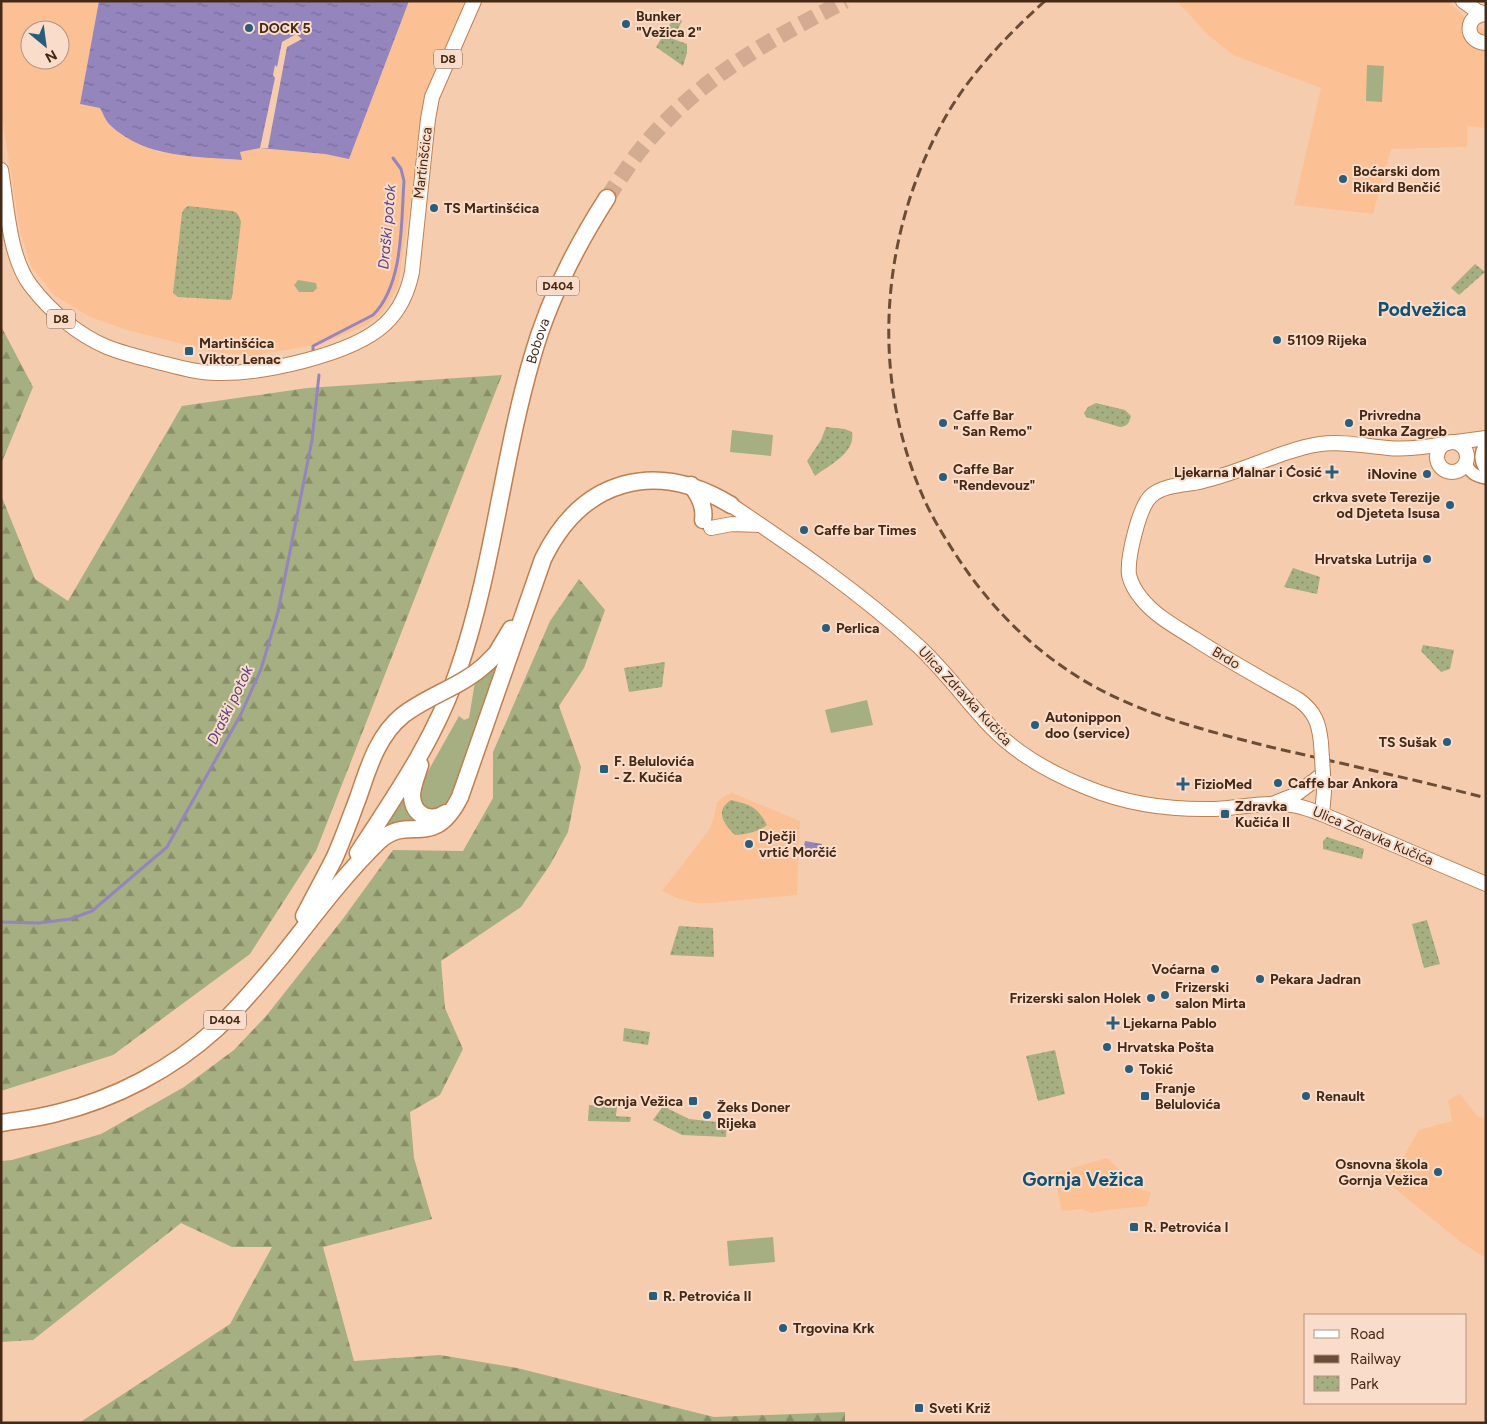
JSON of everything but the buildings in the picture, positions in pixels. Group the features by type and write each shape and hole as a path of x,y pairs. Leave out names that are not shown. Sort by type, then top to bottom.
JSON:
{"highway":[{"name":"Bobova","path":"414,773 441,713 464,653 483,576 525,381 540,333 558,286 580,241 607,198"},
{"path":"332,893 382,838 395,832 435,827 445,820 456,805 543,559 566,522 586,503 611,489 643,480 691,485 731,505"},
{"path":"691,485 699,496 707,524"},
{"path":"281,957 327,875 373,756 387,732 405,714 422,702 472,676 487,663 506,638 532,589"},
{"path":"414,773 412,798 422,816 430,819 435,818 445,814 456,805"},
{"name":"D404","path":"1,1123 57,1113 122,1090 159,1072 216,1029 281,957 332,893 414,773"}],"main road":[{"name":"Martinšćica","path":"1,170 14,247 23,274 30,286 61,318 106,347 176,366 210,373 232,373 276,367 318,356 363,340 384,325 399,308 408,289 412,272 426,136 432,97 474,1"},
{"path":"1465,3 1486,14"},
{"path":"1465,3 1473,16 1470,26 1472,36 1478,42 1486,43"},
{"path":"1472,20 1478,15 1486,14"},
{"path":"1415,449 1486,438"},
{"name":"Brdo","path":"1322,814 1324,792 1322,743 1317,720 1310,708 1300,700 1224,658 1166,621 1151,609 1140,596 1131,580 1129,568 1138,522 1146,502 1159,490 1222,476 1318,444 1336,442 1415,449"},
{"path":"1438,460 1438,452 1444,445 1452,443 1465,448 1467,460"},
{"path":"1415,449 1428,453 1438,460 1442,467 1450,471 1460,470 1475,449 1486,443"},
{"name":"Ulica Zdravka Kučića","path":"731,505 820,566 891,622 932,660 994,730 1027,756 1062,777 1088,789 1115,798 1148,805 1183,809 1215,809 1267,805 1296,806 1322,814 1486,884"},
{"path":"707,524 760,525"},
{"path":"1267,805 1295,796 1323,774"}],"street":[{"path":"1486,443 1480,456 1486,470"},
{"path":"1467,460 1469,470 1474,475 1486,478"}],"shaded area":[{"path":"1,1 99,1 80,104 100,108 108,123 158,152 242,160 240,152 260,148 325,154 349,159 409,1 463,1 460,20 435,68 426,96 398,286 383,312 367,325 321,344 251,356 214,352 130,331 90,317 54,295 32,268 20,232 1,111"},
{"path":"1177,1 1448,1 1469,21 1486,31 1486,128 1467,126 1467,147 1391,149 1373,214 1294,205 1321,88 1233,55 1207,34"},
{"name":"Dječji vrtić Morčić","path":"732,793 800,821 797,895 695,903 679,899 662,891 709,830 717,802"},
{"name":"Osnovna škola Gornja Vežica","path":"1460,1094 1478,1117 1486,1118 1486,1258 1462,1243 1383,1179 1399,1164 1419,1130 1452,1121 1448,1100"},
{"path":"1107,1158 1127,1176 1125,1186 1151,1192 1147,1206 1092,1213 1082,1209 1062,1211 1054,1173"}],"green space":[{"path":"675,16 682,21 673,39 687,44 687,53 683,66 656,47"},
{"path":"1367,65 1384,66 1382,102 1366,101"},
{"path":"188,206 232,211 236,212 239,216 241,222 232,298 230,300 178,297 173,293 182,213"},
{"path":"1475,264 1485,272 1459,295 1451,288"},
{"path":"298,280 316,283 317,288 313,292 299,292 294,285"},
{"path":"1,326 33,387 1,464"},
{"path":"502,375 316,851 250,954 113,1055 1,1091 1,495 35,579 68,601 182,406 307,388"},
{"path":"1096,403 1125,410 1131,416 1129,422 1125,426 1120,427 1086,417 1084,413 1088,407"},
{"path":"826,427 845,429 852,432 852,439 850,446 840,458 815,476 807,461 821,440"},
{"path":"732,430 773,435 771,456 730,452"},
{"path":"1293,568 1320,577 1317,594 1284,587"},
{"path":"579,579 605,610 584,668 559,706 581,767 568,832 550,865 521,907 441,961 445,1008 463,1049 440,1095 410,1112 414,1158 432,1219 323,1247 354,1361 440,1355 517,1368 714,1417 845,1412 845,1423 79,1423 230,1324 272,1247 232,1247 181,1223 33,1340 1,1342 1,1161 12,1160 101,1134 184,1087 234,1050 267,1015 342,920 393,850 463,851 493,798 493,752 550,621"},
{"path":"1423,645 1454,650 1450,669 1441,672 1421,651"},
{"path":"665,662 662,687 629,692 624,668"},
{"path":"495,663 498,665 456,791 443,808 432,809 426,807 419,799 422,782 459,716 464,720 469,718 475,682"},
{"path":"867,700 873,725 831,733 825,710"},
{"path":"410,790 423,822 384,829"},
{"path":"731,800 752,807 760,814 767,825 752,832 735,835 724,822 722,813 726,804"},
{"path":"1327,837 1364,849 1362,859 1323,849 1323,841"},
{"path":"1427,920 1440,964 1424,968 1412,924"},
{"path":"679,926 713,928 714,957 670,955"},
{"path":"624,1028 650,1032 648,1045 623,1041"},
{"path":"1055,1050 1065,1094 1038,1101 1026,1056"},
{"path":"589,1105 617,1106 616,1116 631,1117 630,1122 588,1121"},
{"path":"663,1106 689,1119 727,1123 726,1137 682,1135 653,1120"},
{"path":"773,1237 775,1262 729,1266 727,1241"}],"water":[{"path":"99,1 409,1 349,159 325,154 260,148 240,152 242,160 172,154 155,150 124,136 108,123 100,108 80,104"},
{"path":"805,841 822,844 820,854 803,851"}],"pier":[{"path":"296,34 302,39 287,47 268,148 260,148 275,78 273,75 275,65 277,67 282,42"}],"waterway":[{"name":"Draški potok","path":"313,350 313,346 373,315 383,302 390,287 396,270 399,252 404,181 401,169 393,158"},
{"name":"Draški potok","path":"1,922 39,923 70,919 92,911 167,847 241,714 261,669 278,612 312,440 319,375"}],"tunnel":[{"path":"607,198 642,149 669,118 691,97 715,78 764,45 845,1"}],"railway":[{"path":"1045,1 1000,44 961,92 940,127 920,171 904,217 894,264 889,312 890,359 896,407 907,454 924,499 934,519 966,570 1009,621 1025,637 1059,664 1100,690 1169,719 1217,733 1486,798"}],"place":[{"name":"Bunker \"Vežica 2\"","path":"626,24"},
{"name":"DOCK 5","path":"249,28"},
{"name":"Boćarski dom Rikard Benčić","path":"1343,179"},
{"name":"TS Martinšćica","path":"434,208"},
{"name":"51109 Rijeka","path":"1277,340"},
{"name":"Martinšćica Viktor Lenac","path":"189,351"},
{"name":"Caffe Bar \" San Remo\"","path":"943,423"},
{"name":"Privredna banka Zagreb","path":"1349,423"},
{"name":"Ljekarna Malnar i Ćosić","path":"1332,472"},
{"name":"iNovine","path":"1427,474"},
{"name":"Caffe Bar \"Rendevouz\"","path":"943,477"},
{"name":"crkva svete Terezije od Djeteta Isusa","path":"1450,505"},
{"name":"Caffe bar Times","path":"804,530"},
{"name":"Hrvatska Lutrija","path":"1427,559"},
{"name":"Perlica","path":"826,628"},
{"name":"Autonippon doo (service)","path":"1035,725"},
{"name":"TS Sušak","path":"1447,742"},
{"name":"F. Belulovića - Z. Kučića","path":"604,769"},
{"name":"Caffe bar Ankora","path":"1278,783"},
{"name":"FizioMed","path":"1183,784"},
{"name":"Zdravka Kučića II","path":"1225,814"},
{"name":"Dječji vrtić Morčić","path":"749,844"},
{"name":"Voćarna","path":"1215,969"},
{"name":"Pekara Jadran","path":"1260,979"},
{"name":"Frizerski salon Mirta","path":"1165,995"},
{"name":"Frizerski salon Holek","path":"1151,998"},
{"name":"Ljekarna Pablo","path":"1113,1023"},
{"name":"Hrvatska Pošta","path":"1107,1047"},
{"name":"Tokić","path":"1129,1069"},
{"name":"Franje Belulovića","path":"1145,1096"},
{"name":"Renault","path":"1306,1096"},
{"name":"Gornja Vežica","path":"693,1101"},
{"name":"Žeks Doner Rijeka","path":"707,1115"},
{"name":"Osnovna škola Gornja Vežica","path":"1438,1172"},
{"name":"R. Petrovića I","path":"1134,1227"},
{"name":"R. Petrovića II","path":"653,1296"},
{"name":"Trgovina Krk","path":"783,1328"},
{"name":"Sveti Križ","path":"919,1408"}],"district":[{"name":"Podvežica","path":"1422,309"},
{"name":"Gornja Vežica","path":"1083,1179"}]}
